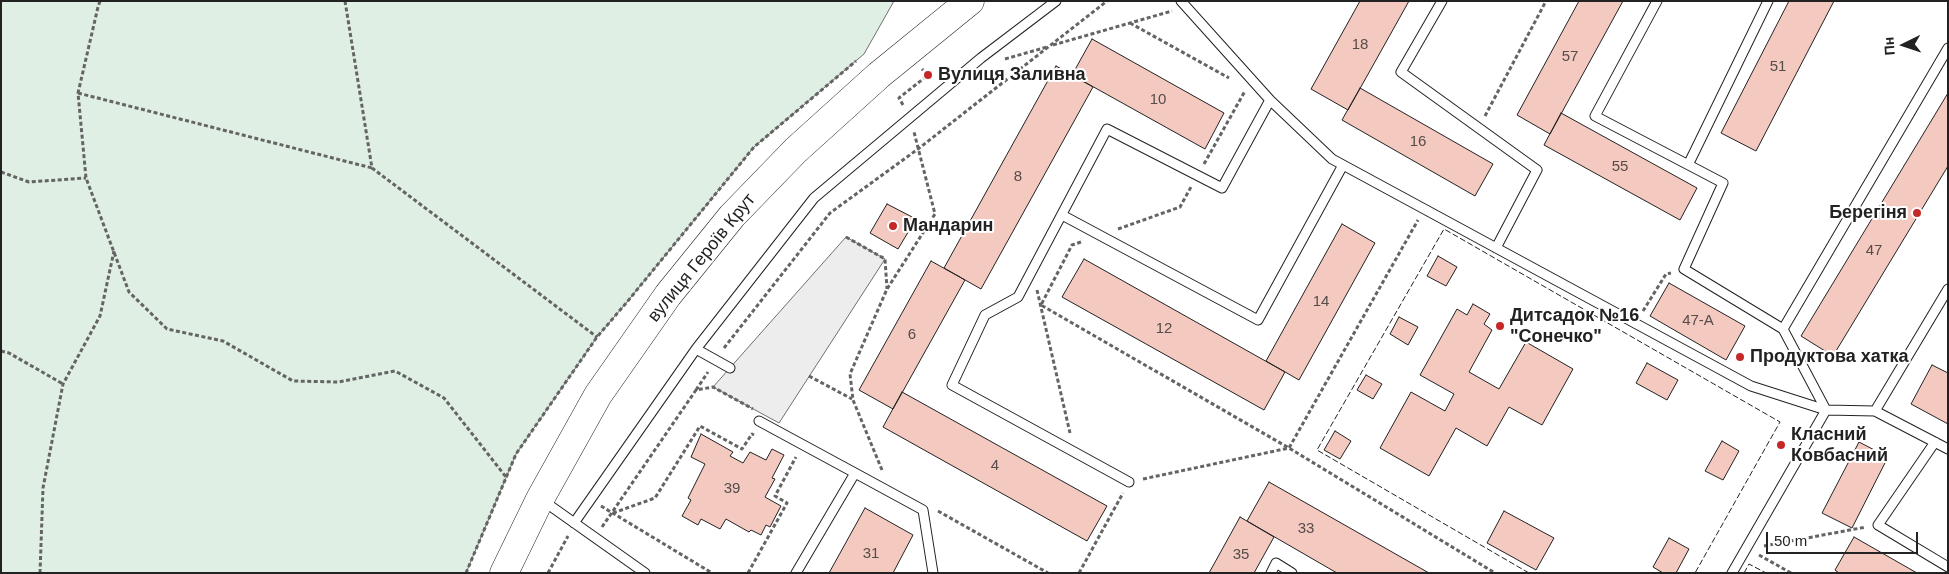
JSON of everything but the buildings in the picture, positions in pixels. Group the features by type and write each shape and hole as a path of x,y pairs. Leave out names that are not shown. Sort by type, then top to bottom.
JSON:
{"main road":[{"name":"вулиця Героїв Крут","path":"504,573 540,499 598,395 668,295 732,216 796,150 879,75 970,1"}],"lane":[{"path":"574,523 696,349 814,198 981,58 1056,1"},
{"path":"1442,1 1401,72 1537,170 1496,248"},
{"path":"1657,1 1595,116 1689,163 1723,183 1684,269 1783,329 1826,410"},
{"path":"1689,163 1768,1"},
{"path":"1184,4 1249,83 1270,100 1332,159 1752,386 1826,410 1875,412 1948,449"},
{"path":"1783,329 1948,48"},
{"path":"1129,482 952,385 985,315 1018,298 1107,129 1222,188 1270,100"},
{"path":"1062,215 1258,320 1343,165"},
{"path":"1875,412 1948,289"},
{"path":"696,349 730,368"},
{"path":"1732,573 1826,410"},
{"path":"758,421 923,510 933,573"},
{"path":"1935,442 1878,525 1948,567"},
{"path":"796,573 855,473"},
{"path":"540,499 645,573"},
{"path":"1271,573 1276,564 1292,573"}],"path":[{"path":"100,1 78,93 86,178 129,292 167,329 223,341 293,381 338,382 395,371 444,398 506,477"},
{"path":"345,1 372,168"},
{"path":"595,537 716,360 830,213 918,149 1107,1"},
{"path":"1479,128 1546,1"},
{"path":"1003,60 1129,23 1184,4"},
{"path":"1041,305 1072,246 1180,207 1249,83 1129,23"},
{"path":"78,93 372,168 597,337 516,454 466,573"},
{"path":"883,473 853,400 850,374 887,289 935,214 910,117"},
{"path":"1,172 30,182 86,178"},
{"path":"1079,573 1129,482 1289,448 1424,209"},
{"path":"846,237 885,259 887,289"},
{"path":"40,573 43,488 63,384 100,316 114,250"},
{"path":"1635,323 1666,274 1684,269"},
{"path":"1033,270 1075,453"},
{"path":"1041,305 1289,448 1495,573"},
{"path":"1,352 9,353 63,384"},
{"path":"810,376 853,400"},
{"path":"696,390 713,387 754,410"},
{"path":"612,513 655,498 700,426 742,449 752,434 759,438"},
{"path":"789,453 802,460"},
{"path":"748,573 787,503 775,496 796,457"},
{"path":"591,500 712,573"},
{"path":"934,508 1048,573"},
{"path":"548,573 574,523"},
{"path":"1746,549 1878,525"},
{"path":"1746,549 1791,573"}],"green space":[{"path":"1,1 894,1 864,54 754,147 597,337 516,454 466,573 1,573"}],"shaded area":[{"path":"846,237 885,259 779,423 713,387"}],"fence":[{"path":"1529,573 1317,450 1444,229 1780,422 1695,573"},
{"path":"1744,573 1749,564 1766,573"}],"place":[{"name":"Вулиця Заливна","path":"928,75"},
{"name":"Берегіня","path":"1917,213"},
{"name":"Мандарин","path":"893,226"},
{"name":"Дитсадок №16 \"Сонечко\"","path":"1500,326"},
{"name":"Продуктова хатка","path":"1740,357"},
{"name":"Класний Ковбасний","path":"1781,445"}]}
